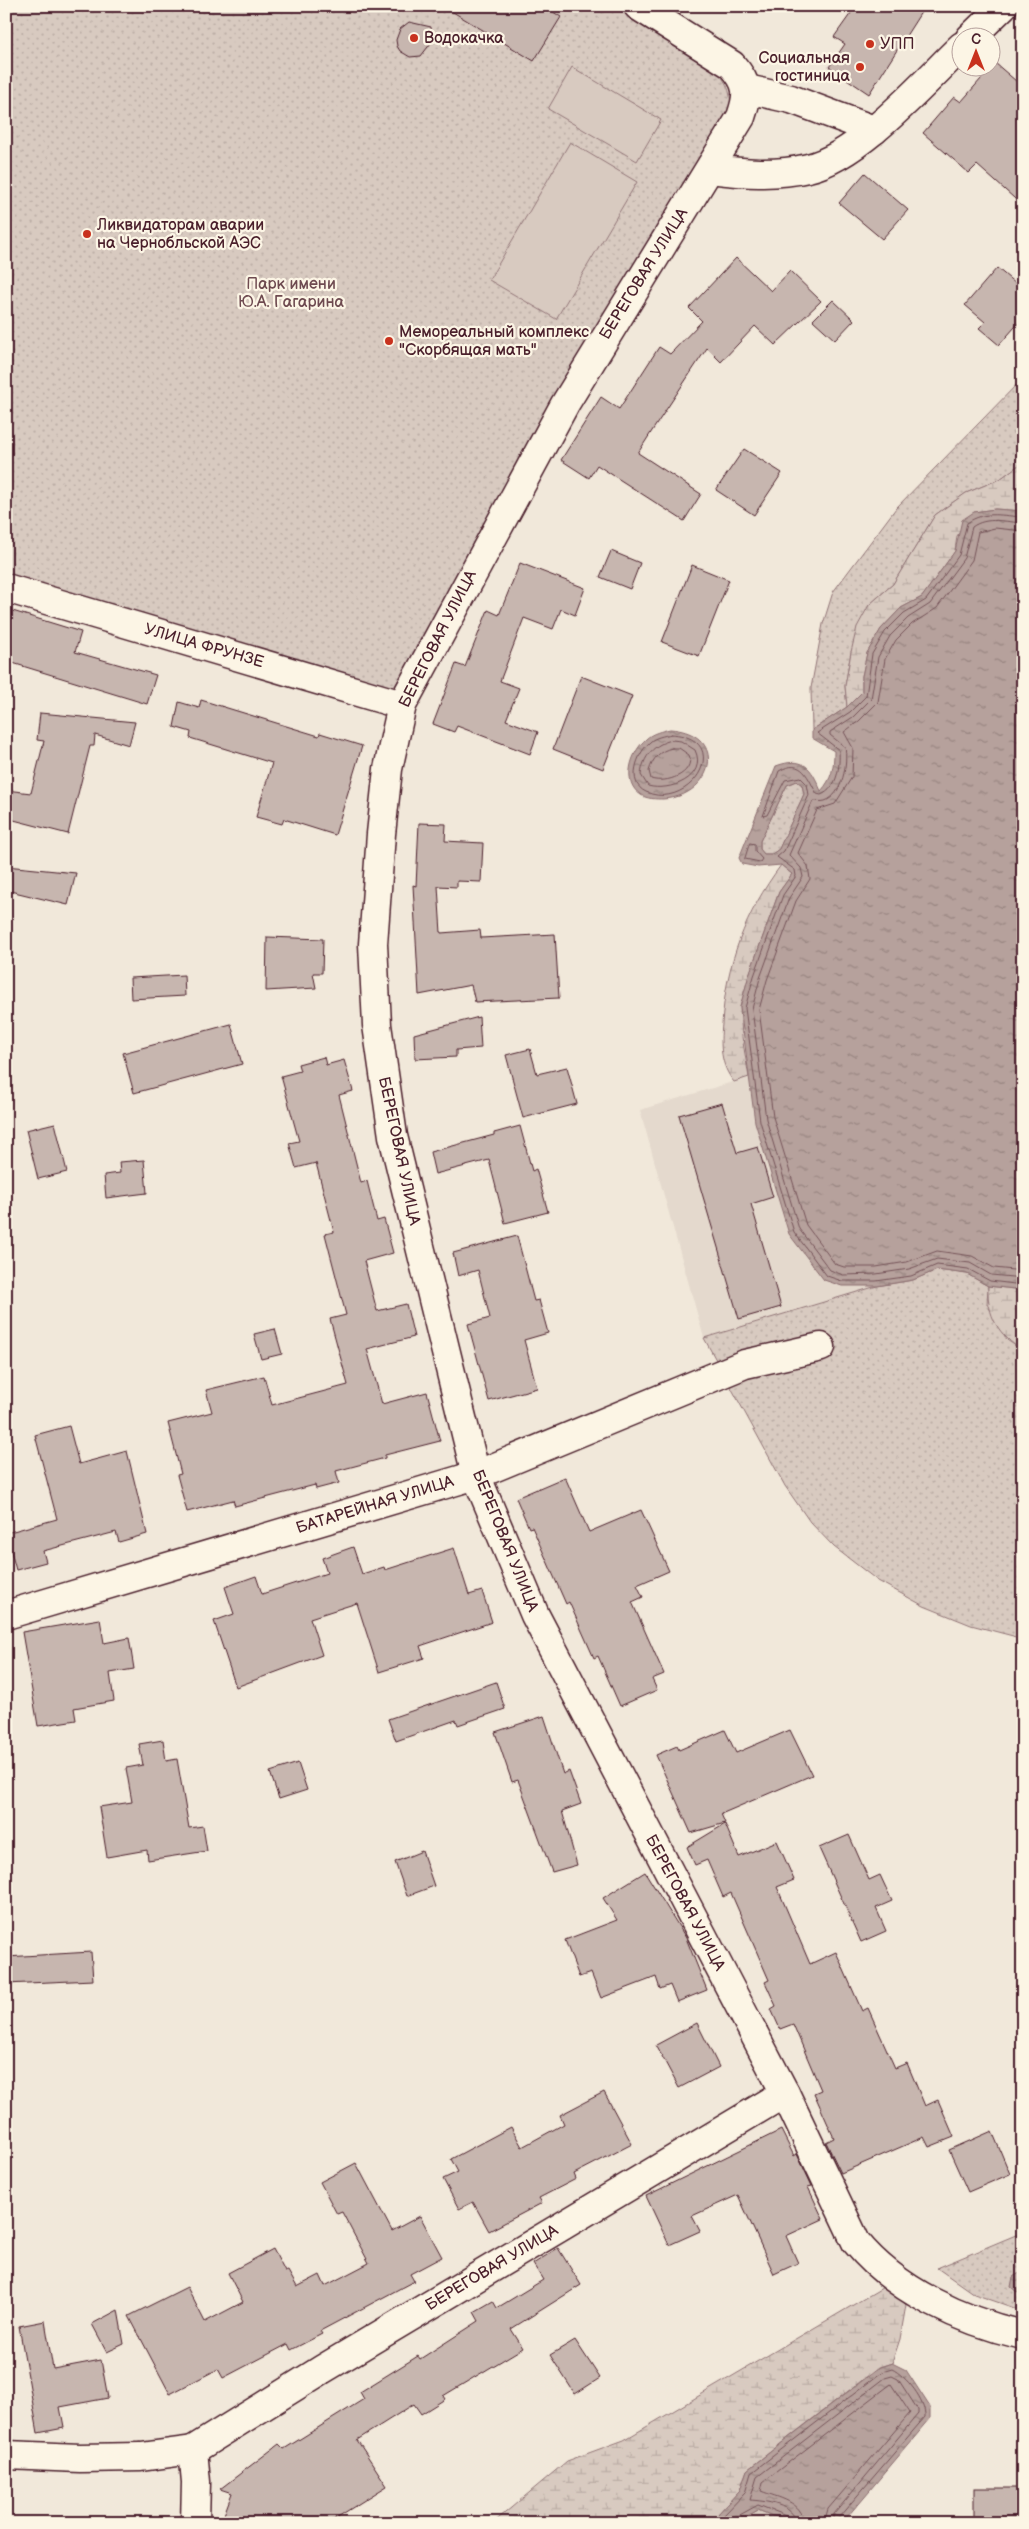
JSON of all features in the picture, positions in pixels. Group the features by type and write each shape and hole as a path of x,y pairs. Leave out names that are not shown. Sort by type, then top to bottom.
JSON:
{"street":[{"path":"638,6 732,66 742,77 747,89 791,99 874,130"},
{"path":"980,28 1003,6"},
{"path":"710,169 751,174 779,173 810,168 836,157 874,130 952,56"},
{"name":"БЕРЕГОВАЯ УЛИЦА","path":"193,2450 323,2369 784,2093 535,1615 476,1475 393,1136 377,1025 373,944 376,888 388,770 402,705 565,404 742,117 747,89"},
{"name":"УЛИЦА ФРУНЗЕ","path":"6,588 402,705"},
{"name":"БАТАРЕЙНАЯ УЛИЦА","path":"6,1614 476,1475 745,1364 821,1347"},
{"path":"784,2093 856,2242 868,2257 910,2291 935,2304 1007,2332 1023,2335"},
{"path":"6,2455 80,2458 141,2457 193,2450 196,2482 195,2523"}],"shaded area":[{"path":"749,1077 755,1122 762,1140 842,1286 877,1286 704,1338 640,1110"}],"green space":[{"name":"Парк имени Ю.А. Гагарина","path":"6,6 613,6 710,65 724,80 729,90 731,110 392,691 6,575"},
{"path":"572,67 661,120 637,161 548,109"},
{"path":"570,142 637,182 556,319 489,280"},
{"path":"1023,378 1023,462 1000,479 966,493 935,515 893,584 869,605 851,652 845,686 847,707 812,730 811,688 823,624 833,592 896,508"},
{"path":"1023,462 1023,511 995,509 974,512 957,536 955,551 922,597 901,608 881,629 867,653 862,676 862,692 847,707 845,686 851,652 857,627 869,605 893,584 935,515 966,493 1000,479"},
{"path":"797,781 802,785 804,794 779,849 772,854 763,854 760,849 760,841 787,785"},
{"path":"781,865 792,874 779,892 749,975 740,1007 742,1037 749,1077 734,1082 726,1069 721,1047 724,1002 728,980 733,960 748,921 768,883"},
{"path":"937,1270 967,1274 988,1286 987,1304 1007,1340 1023,1351 1023,1645 1013,1636 971,1625 924,1606 878,1581 834,1547 810,1522 785,1486 704,1338 877,1286 913,1280"},
{"path":"988,1286 1023,1290 1023,1351 1007,1338 996,1324 990,1307"},
{"path":"1023,2232 1023,2271 1013,2277 1018,2293 1023,2290 1023,2311 974,2294 937,2268"},
{"path":"887,2285 906,2305 900,2339 892,2363 879,2367 747,2470 740,2490 718,2514 720,2523 493,2523 567,2461 624,2440"},
{"path":"758,2510 790,2523 735,2523"}],"water":[{"path":"995,509 1023,511 1023,1290 988,1286 967,1274 937,1270 913,1280 877,1286 842,1286 824,1280 789,1234 755,1122 740,1007 749,975 779,892 792,874 781,865 758,867 742,864 739,858 776,766 793,762 800,763 810,770 821,791 828,782 832,773 834,751 812,738 812,730 847,707 862,692 862,676 867,653 881,629 901,608 922,597 955,551 962,520 974,512","holes":["797,781 802,785 804,794 779,849 772,854 764,854 760,849 760,841 787,785"]},
{"path":"670,729 689,733 701,741 708,752 708,765 703,777 694,788 680,796 652,799 641,795 635,789 631,783 630,767 636,751 648,737 657,732"},
{"path":"1023,2271 1023,2290 1018,2293 1011,2287 1013,2277"},
{"path":"892,2363 906,2370 930,2407 930,2419 842,2523 790,2523 758,2510 735,2523 720,2523 718,2514 740,2490 747,2470 880,2367"}],"building":[{"path":"443,6 544,6 561,17 534,61"},
{"path":"856,6 925,6 869,94 829,67 845,44 834,37"},
{"name":"Водокачка","path":"409,22 431,27 431,43 421,56 410,57 400,51 397,46 396,40 400,29"},
{"path":"1002,69 1023,87 1023,206 977,165 969,173 923,133 954,97 961,102 982,78 1002,78"},
{"path":"865,173 908,210 882,239 839,203"},
{"path":"736,258 771,291 790,271 821,301 775,345 755,326 721,362 707,348 638,453 701,494 684,521 597,465 589,478 561,460 601,397 619,409 659,347 670,354 702,321 689,308"},
{"path":"997,268 1023,290 1023,318 999,345 979,328 985,322 965,305"},
{"path":"833,300 854,320 835,340 813,320"},
{"path":"744,449 782,473 754,515 716,490"},
{"path":"611,551 640,563 630,589 600,577"},
{"path":"520,563 585,588 575,615 561,609 553,629 524,618 500,681 519,688 506,720 538,732 530,754 457,726 454,732 433,724 456,664 465,667 488,610 499,615"},
{"path":"692,565 729,580 699,656 662,642"},
{"path":"6,609 81,632 75,652 156,675 147,704 6,661"},
{"path":"581,676 632,696 603,769 553,749"},
{"path":"201,700 319,736 320,733 362,746 335,835 284,819 282,824 256,817 272,763 190,738 191,732 174,727 179,702 199,708"},
{"path":"40,713 135,722 129,745 95,735 94,746 90,746 68,834 6,818 6,790 31,793 44,741 37,740"},
{"path":"419,823 446,824 445,841 483,843 481,882 457,881 457,887 438,886 441,933 480,930 481,938 555,934 559,998 475,1002 471,985 419,995 413,885 416,886"},
{"path":"6,866 76,873 68,905 6,890"},
{"path":"267,937 323,939 322,973 313,973 316,988 266,991"},
{"path":"184,975 185,996 131,999 130,978"},
{"path":"479,1017 481,1048 456,1050 456,1057 415,1059 414,1034"},
{"path":"231,1024 242,1064 134,1093 123,1053"},
{"path":"530,1049 537,1074 567,1067 577,1104 523,1118 506,1055"},
{"path":"324,1057 326,1065 344,1060 353,1091 339,1095 361,1183 367,1181 377,1221 384,1219 393,1253 364,1261 377,1311 406,1304 414,1337 367,1349 382,1404 427,1392 440,1441 385,1455 385,1458 336,1471 339,1483 316,1489 315,1485 235,1506 233,1500 187,1512 177,1475 181,1474 168,1423 212,1412 206,1390 264,1376 272,1405 348,1385 330,1319 346,1315 325,1234 334,1232 316,1163 296,1168 289,1143 299,1141 281,1076 300,1071 298,1064"},
{"path":"722,1103 737,1153 758,1147 773,1197 751,1204 781,1307 739,1319 679,1115"},
{"path":"55,1123 67,1172 38,1179 26,1130"},
{"path":"520,1126 532,1171 536,1169 548,1212 505,1223 489,1160 435,1174 430,1152"},
{"path":"144,1160 147,1193 106,1198 104,1175 120,1173 119,1162"},
{"path":"517,1236 534,1301 539,1300 548,1333 524,1340 537,1388 489,1401 468,1324 490,1318 478,1270 458,1276 453,1253"},
{"path":"275,1329 282,1354 261,1359 254,1334"},
{"path":"69,1426 79,1464 127,1451 147,1534 119,1542 116,1532 43,1551 46,1562 16,1570 6,1533 57,1519 35,1435"},
{"path":"565,1477 589,1532 641,1510 669,1571 637,1585 643,1597 632,1602 664,1674 652,1679 657,1690 620,1706 598,1656 594,1658 569,1602 566,1604 532,1527 529,1528 516,1498"},
{"path":"353,1547 362,1574 384,1567 385,1570 454,1548 469,1595 482,1591 492,1622 420,1646 424,1658 379,1672 357,1603 310,1618 322,1655 236,1687 214,1621 234,1614 225,1587 256,1576 262,1594 327,1573 322,1558"},
{"path":"100,1619 104,1643 129,1638 134,1669 110,1673 114,1701 74,1708 76,1720 38,1726 22,1632"},
{"path":"496,1682 505,1709 458,1725 456,1720 396,1741 388,1719"},
{"path":"544,1716 563,1774 569,1771 581,1804 562,1811 577,1865 552,1872 518,1780 512,1782 495,1732"},
{"path":"725,1730 736,1753 790,1730 812,1775 721,1814 725,1823 691,1833 656,1755 677,1746 679,1750"},
{"path":"163,1740 166,1761 177,1759 189,1828 203,1826 207,1851 148,1860 147,1850 107,1857 99,1807 132,1802 126,1768 143,1765 139,1744"},
{"path":"298,1763 307,1790 279,1799 270,1772"},
{"path":"725,1824 739,1857 777,1841 794,1880 777,1887 810,1964 836,1952 862,2011 868,2008 895,2068 907,2063 925,2106 938,2100 954,2137 929,2147 924,2137 841,2173 826,2142 834,2138 814,2093 821,2090 793,2024 780,2029 771,2009 776,2006 765,1982 769,1980 731,1893 723,1897 707,1860 695,1865 687,1847"},
{"path":"849,1835 869,1880 880,1875 892,1901 876,1908 886,1931 861,1942 819,1848"},
{"path":"422,1851 434,1886 407,1896 395,1862"},
{"path":"645,1872 686,1938 707,1990 677,2002 670,1985 660,1989 656,1977 601,1998 591,1973 579,1977 565,1940 617,1920 603,1898"},
{"path":"91,1952 93,1980 6,1984 6,1957"},
{"path":"697,2023 719,2067 679,2088 656,2045"},
{"path":"604,2092 632,2144 574,2174 576,2179 539,2198 542,2203 489,2231 473,2202 459,2209 443,2179 458,2172 451,2159 511,2127 522,2147 564,2124 560,2115"},
{"path":"781,2130 794,2156 797,2154 812,2186 808,2187 823,2219 786,2236 798,2263 774,2274 738,2195 692,2216 700,2231 669,2245 646,2196"},
{"path":"992,2131 1010,2174 968,2192 949,2150"},
{"path":"356,2163 392,2231 420,2216 442,2257 410,2274 414,2281 320,2331 322,2334 291,2350 288,2344 223,2378 218,2369 170,2394 129,2316 187,2287 205,2322 243,2302 228,2273 273,2249 285,2272 288,2271 297,2287 320,2275 325,2286 369,2263 342,2212 337,2214 320,2182"},
{"path":"558,2248 581,2285 511,2329 523,2348 443,2396 445,2399 421,2414 414,2404 357,2440 387,2486 328,2523 221,2523 232,2493 220,2489 279,2444 284,2449 364,2399 360,2392 418,2356 420,2359 479,2321 474,2312 493,2301 497,2308 543,2280 533,2264"},
{"path":"118,2310 124,2344 107,2352 92,2324"},
{"path":"45,2321 53,2369 101,2360 108,2398 60,2407 64,2428 38,2433 19,2326"},
{"path":"575,2340 600,2378 575,2394 550,2355"},
{"path":"974,2488 1023,2488 1023,2523 974,2523"}],"place":[{"name":"Водокачка","path":"414,38"},
{"name":"УПП","path":"870,44"},
{"name":"Социальная гостиница","path":"860,67"},
{"name":"Ликвидаторам аварии на Чернобльской АЭС","path":"87,234"},
{"name":"Мемореальный комплекс \"Cкорбящая мать\"","path":"389,341"}]}
